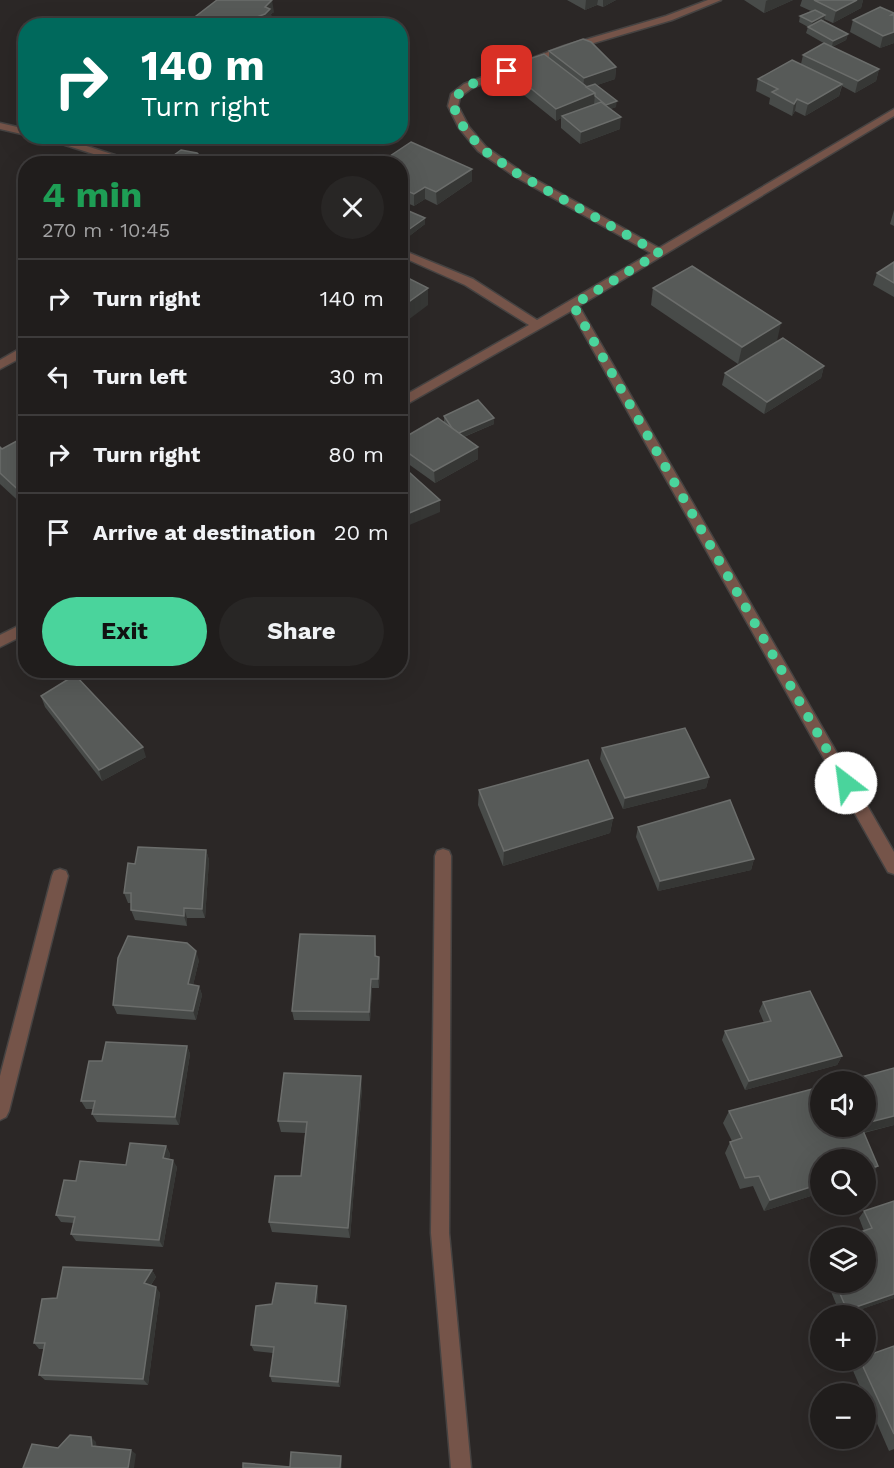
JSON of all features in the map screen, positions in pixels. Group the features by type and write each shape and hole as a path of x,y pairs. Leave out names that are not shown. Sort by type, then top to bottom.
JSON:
{"street":[{"path":"659,253 518,174 482,149 464,128 453,106 455,96 468,86 567,48 669,18 716,0"},
{"path":"408,399 535,324 573,305 894,112"},
{"path":"0,126 18,130"},
{"path":"69,144 111,156"},
{"path":"408,255 469,282 535,324"},
{"path":"573,305 894,867"},
{"path":"0,365 18,354"},
{"path":"0,642 18,632"},
{"path":"443,856 440,1233 462,1468"},
{"path":"0,1111 60,876"}],"building":[{"path":"217,0 272,0 265,7 270,9 265,14 254,18 194,18"},
{"path":"814,0 857,0 836,11"},
{"path":"880,7 894,13 891,15 894,15 894,32 883,36 853,20"},
{"path":"815,10 825,15 812,22 800,16"},
{"path":"821,20 848,34 833,41 808,27"},
{"path":"583,39 591,42 616,67 584,78 549,51"},
{"path":"824,43 879,69 858,81 803,55"},
{"path":"544,54 595,93 556,109 505,67"},
{"path":"792,60 842,84 808,104 797,99 794,104 772,92 778,89 758,79"},
{"path":"595,84 617,101 606,105 586,87"},
{"path":"601,102 621,117 581,132 562,116"},
{"path":"411,142 472,169 436,192 425,187 414,194 408,191 408,156 390,156"},
{"path":"181,150 197,153 200,156 173,156"},
{"path":"408,211 425,218 408,230"},
{"path":"894,262 894,283 877,273"},
{"path":"692,266 781,323 742,347 653,288"},
{"path":"408,278 428,288 408,302"},
{"path":"783,338 824,366 767,402 725,373"},
{"path":"478,400 494,418 459,433 452,428 444,416"},
{"path":"438,418 478,447 434,471 408,453 408,435"},
{"path":"18,440 18,490 0,473 0,447 2,449"},
{"path":"408,471 440,500 408,514"},
{"path":"70,678 78,678 143,747 99,770 41,696"},
{"path":"685,728 709,777 625,798 602,748"},
{"path":"588,760 613,818 504,851 479,790"},
{"path":"730,800 754,859 660,881 638,827"},
{"path":"138,847 206,850 202,909 184,908 184,916 131,910 131,893 124,893 128,863 135,864"},
{"path":"300,934 375,936 375,956 379,957 378,979 371,979 369,1012 292,1011"},
{"path":"128,936 187,943 196,951 188,984 199,986 193,1011 113,1005 118,958"},
{"path":"810,991 842,1056 749,1081 725,1031 771,1021 763,1002"},
{"path":"106,1042 187,1046 175,1117 92,1114 95,1101 81,1101 89,1061 102,1061"},
{"path":"894,1068 894,1116 876,1120 876,1073"},
{"path":"284,1073 361,1076 348,1228 269,1222 275,1176 301,1176 307,1122 278,1121"},
{"path":"810,1090 810,1137 866,1137 871,1149 810,1149 810,1187 770,1200 759,1176 745,1178 730,1142 742,1138 729,1111"},
{"path":"130,1143 166,1146 163,1158 173,1160 159,1240 71,1234 75,1217 56,1215 64,1180 76,1181 80,1161 126,1165"},
{"path":"894,1201 894,1294 862,1305 845,1305 840,1293 876,1293 876,1227 872,1227 866,1215 876,1215 876,1207"},
{"path":"63,1267 152,1270 144,1283 156,1287 143,1379 39,1375 45,1343 34,1343 42,1299 57,1298"},
{"path":"276,1283 317,1286 315,1303 346,1306 338,1382 270,1376 274,1347 251,1345 256,1306 272,1304"},
{"path":"894,1346 894,1434 876,1395 876,1383 871,1383 865,1371 876,1371 876,1352"},
{"path":"70,1435 91,1437 92,1446 131,1450 128,1468 23,1468 32,1444 58,1448"},
{"path":"291,1452 341,1456 340,1468 243,1468 243,1463 290,1467"}],"route":[{"path":"507,71 468,86 455,96 453,106 464,128 482,149 518,174 659,253 573,305 846,783"}]}
